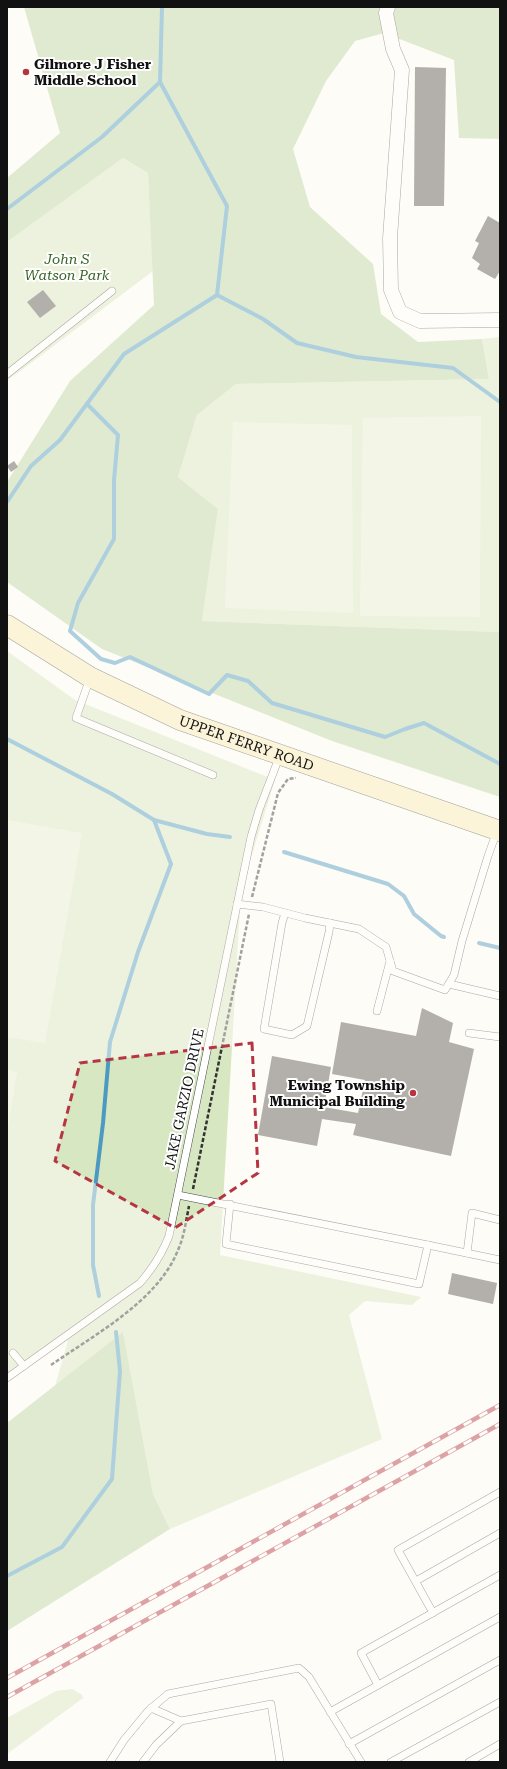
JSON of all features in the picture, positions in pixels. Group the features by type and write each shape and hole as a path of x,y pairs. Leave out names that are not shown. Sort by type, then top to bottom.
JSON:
{"main road":[{"name":"UPPER FERRY ROAD","path":"7,625 90,678 180,720 498,831"}],"street":[{"path":"388,7 386,12 393,49 402,70 392,198 390,290 400,312 420,321 500,320"}],"lane":[{"path":"7,374 112,291"},
{"path":"90,678 76,718 213,775"},
{"name":"JAKE GARZIO DRIVE","path":"7,1378 140,1283 153,1269 162,1253 169,1236 178,1195 237,904 255,824 280,755"},
{"path":"237,904 251,905 359,928 386,947 393,971 445,990 454,975 462,941 488,856 498,831"},
{"path":"285,913 264,1029 292,1035 307,1026 330,923"},
{"path":"377,1011 390,961"},
{"path":"448,984 500,996"},
{"path":"469,1033 500,1036"},
{"path":"178,1195 230,1204 500,1260"},
{"path":"230,1204 226,1244 249,1249 419,1284 428,1245"},
{"path":"467,1252 472,1213 500,1220"},
{"path":"13,1353 24,1366"},
{"path":"433,1613 398,1550 500,1492"},
{"path":"416,1581 500,1533"},
{"path":"378,1685 361,1653 500,1575"},
{"path":"330,1712 500,1617"},
{"path":"349,1744 500,1660"},
{"path":"110,1762 124,1740 151,1708 168,1694 299,1668 309,1676 361,1762"},
{"path":"391,1762 500,1702"},
{"path":"143,1762 156,1745 181,1721 271,1704 280,1762"},
{"path":"151,1708 181,1721"},
{"path":"469,1762 500,1744"}],"path":[{"path":"51,1365 131,1311 161,1279 178,1251 191,1197 251,905 254,884 278,793 288,779 299,778"}],"highlighted area":[{"path":"252,1043 258,1173 175,1228 55,1161 80,1063"}],"green space":[{"path":"24,7 500,7 500,139 459,138 454,60 384,33 355,41 326,81 293,149 310,207 373,264 381,314 418,342 482,339 489,379 236,384 197,415 178,477 218,509 202,621 500,632 500,797 332,741 102,649 7,582 7,482 70,381 154,305 148,173 123,158 7,242 7,178 60,133"},
{"name":"John S Watson Park","path":"123,158 148,173 153,271 7,381 7,242"},
{"path":"500,337 500,632 202,621 218,509 178,477 197,415 236,384 489,379 482,339"},
{"path":"481,416 480,617 360,616 363,418"},
{"path":"233,422 352,425 353,613 225,608"},
{"path":"7,651 75,700 275,780 241,890 220,1255 421,1297 412,1305 365,1301 349,1315 382,1439 170,1529 153,1494 123,1333 55,1386 68,1340 7,1381"},
{"path":"7,820 82,833 45,1043 7,1037"},
{"path":"7,1070 17,1072 7,1134"},
{"path":"123,1332 153,1494 170,1529 7,1631 7,1423"},
{"path":"72,1689 82,1695 83,1698 7,1754 7,1718 56,1691"}],"building":[{"path":"415,67 446,68 444,206 414,206"},
{"path":"488,216 500,223 500,271 495,279 477,269 480,264 472,258 479,243 475,241"},
{"path":"43,290 56,306 40,318 27,302"},
{"path":"14,461 18,467 11,472 7,466"},
{"name":"Ewing Township Municipal Building","path":"422,1008 453,1023 449,1042 474,1049 451,1156 353,1135 356,1124 322,1119 317,1146 258,1135 272,1056 331,1067 324,1107 358,1113 365,1080 332,1074 341,1022 416,1036"},
{"path":"452,1273 497,1283 493,1304 448,1294"}],"waterway":[{"path":"7,502 31,466 60,440 124,354 217,295 227,206 160,82 162,7"},
{"path":"7,209 102,137 160,82"},
{"path":"217,295 263,319 297,343 356,357 453,368 500,402"},
{"path":"87,404 118,435 114,480 114,539 78,603 70,631 101,659 115,663 130,657 209,694 227,675 248,681 272,703 385,737 424,723 500,764"},
{"path":"7,739 112,794 154,820 171,864 138,952 110,1042 103,1123 93,1205 93,1265 99,1296"},
{"path":"154,820 207,834 230,837"},
{"path":"284,852 388,884 404,896 414,914 444,937"},
{"path":"479,943 500,948"},
{"path":"7,1576 62,1547 112,1479 120,1371 116,1332"}],"railway":[{"path":"7,1678 500,1405"},
{"path":"7,1697 500,1424"}],"place":[{"name":"Gilmore J Fisher Middle School","path":"26,72"},
{"name":"Ewing Township Municipal Building","path":"413,1093"}]}
